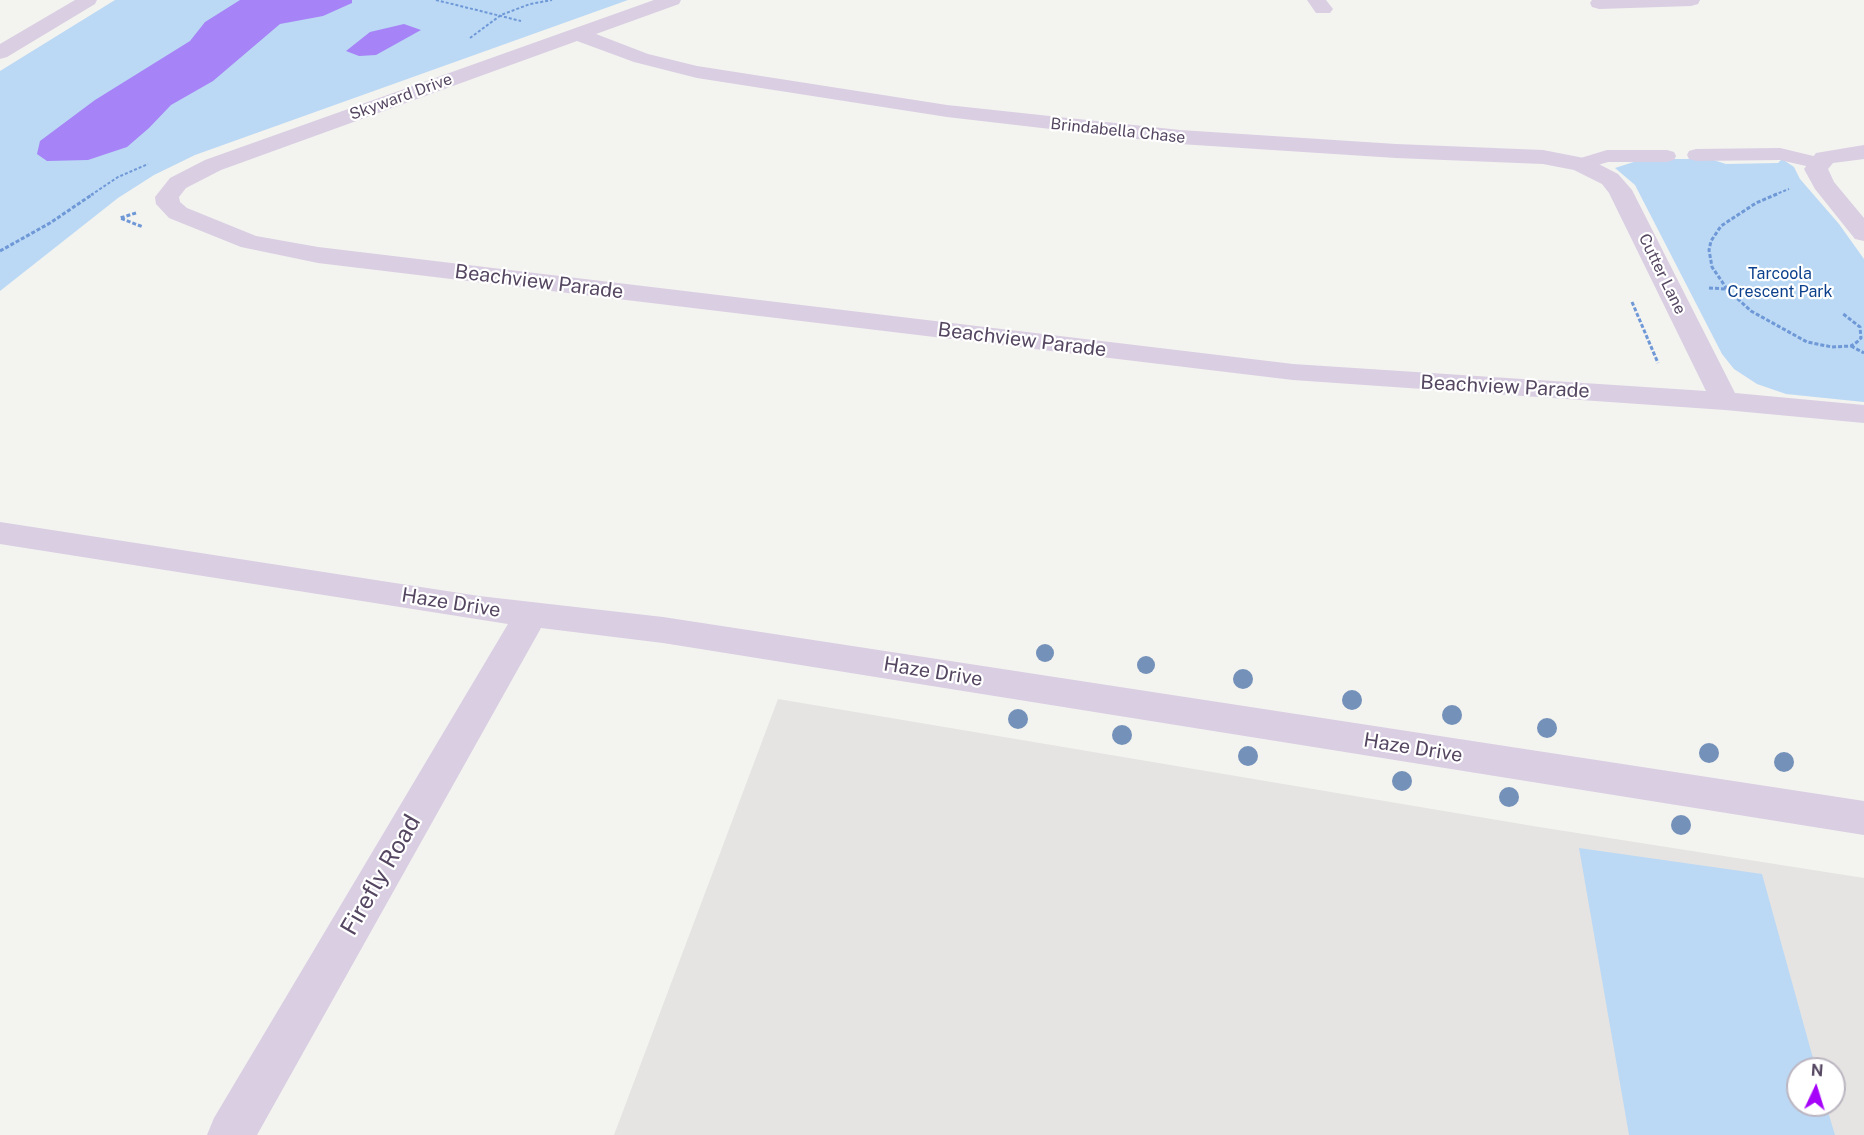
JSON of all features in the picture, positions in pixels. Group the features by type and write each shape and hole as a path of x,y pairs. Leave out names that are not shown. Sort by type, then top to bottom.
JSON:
{"street":[{"path":"0,53 88,0"},
{"name":"Skyward Drive","path":"187,217 172,209 167,197 178,183 198,171 672,0"},
{"path":"1599,3 1691,0"},
{"name":"Brindabella Chase","path":"577,34 641,58 697,72 969,114 1202,139 1374,150 1543,157 1581,164"},
{"path":"1864,152 1831,156 1819,163 1816,169 1818,176 1864,234"},
{"name":"Cutter Lane","path":"1581,164 1605,175 1620,190 1725,401"},
{"name":"Beachview Parade","path":"187,217 250,242 330,257 1293,372 1725,401 1864,414"},
{"name":"Haze Drive","path":"0,533 531,615 698,635 1864,818"},
{"name":"Firefly Road","path":"231,1135 531,615"}],"lane":[{"path":"1696,155 1780,154 1819,163"},
{"name":"Brindabella Chase","path":"1581,164 1607,156 1667,156"}],"path":[{"path":"436,0 501,15"},
{"path":"1794,187 1756,202 1721,226 1711,241 1709,250 1712,267 1726,289 1766,321 1807,342 1832,347 1851,346 1864,353"},
{"path":"1628,293 1659,362 1651,367"},
{"path":"1842,312 1857,323 1862,332 1861,338 1851,346"}],"shaded area":[{"path":"240,0 352,0 352,3 323,16 280,24 213,81 171,105 127,147 88,160 47,161 37,154 40,141 95,100 190,41 205,22"},
{"path":"404,24 421,30 376,55 359,56 346,51 370,32"},
{"path":"778,699 1539,827 1864,878 1864,1135 614,1135"}],"green space":[{"path":"115,0 628,0 195,155 154,175 118,198 0,291 0,71"},
{"name":"Tarcoola Crescent Park","path":"1643,159 1710,159 1726,164 1778,163 1782,159 1794,167 1800,179 1839,224 1864,259 1864,402 1786,394 1757,384 1734,369 1722,354 1635,185 1615,168"},
{"path":"1579,848 1762,874 1813,1057 1786,1057 1786,1117 1830,1117 1835,1135 1629,1135"}]}
